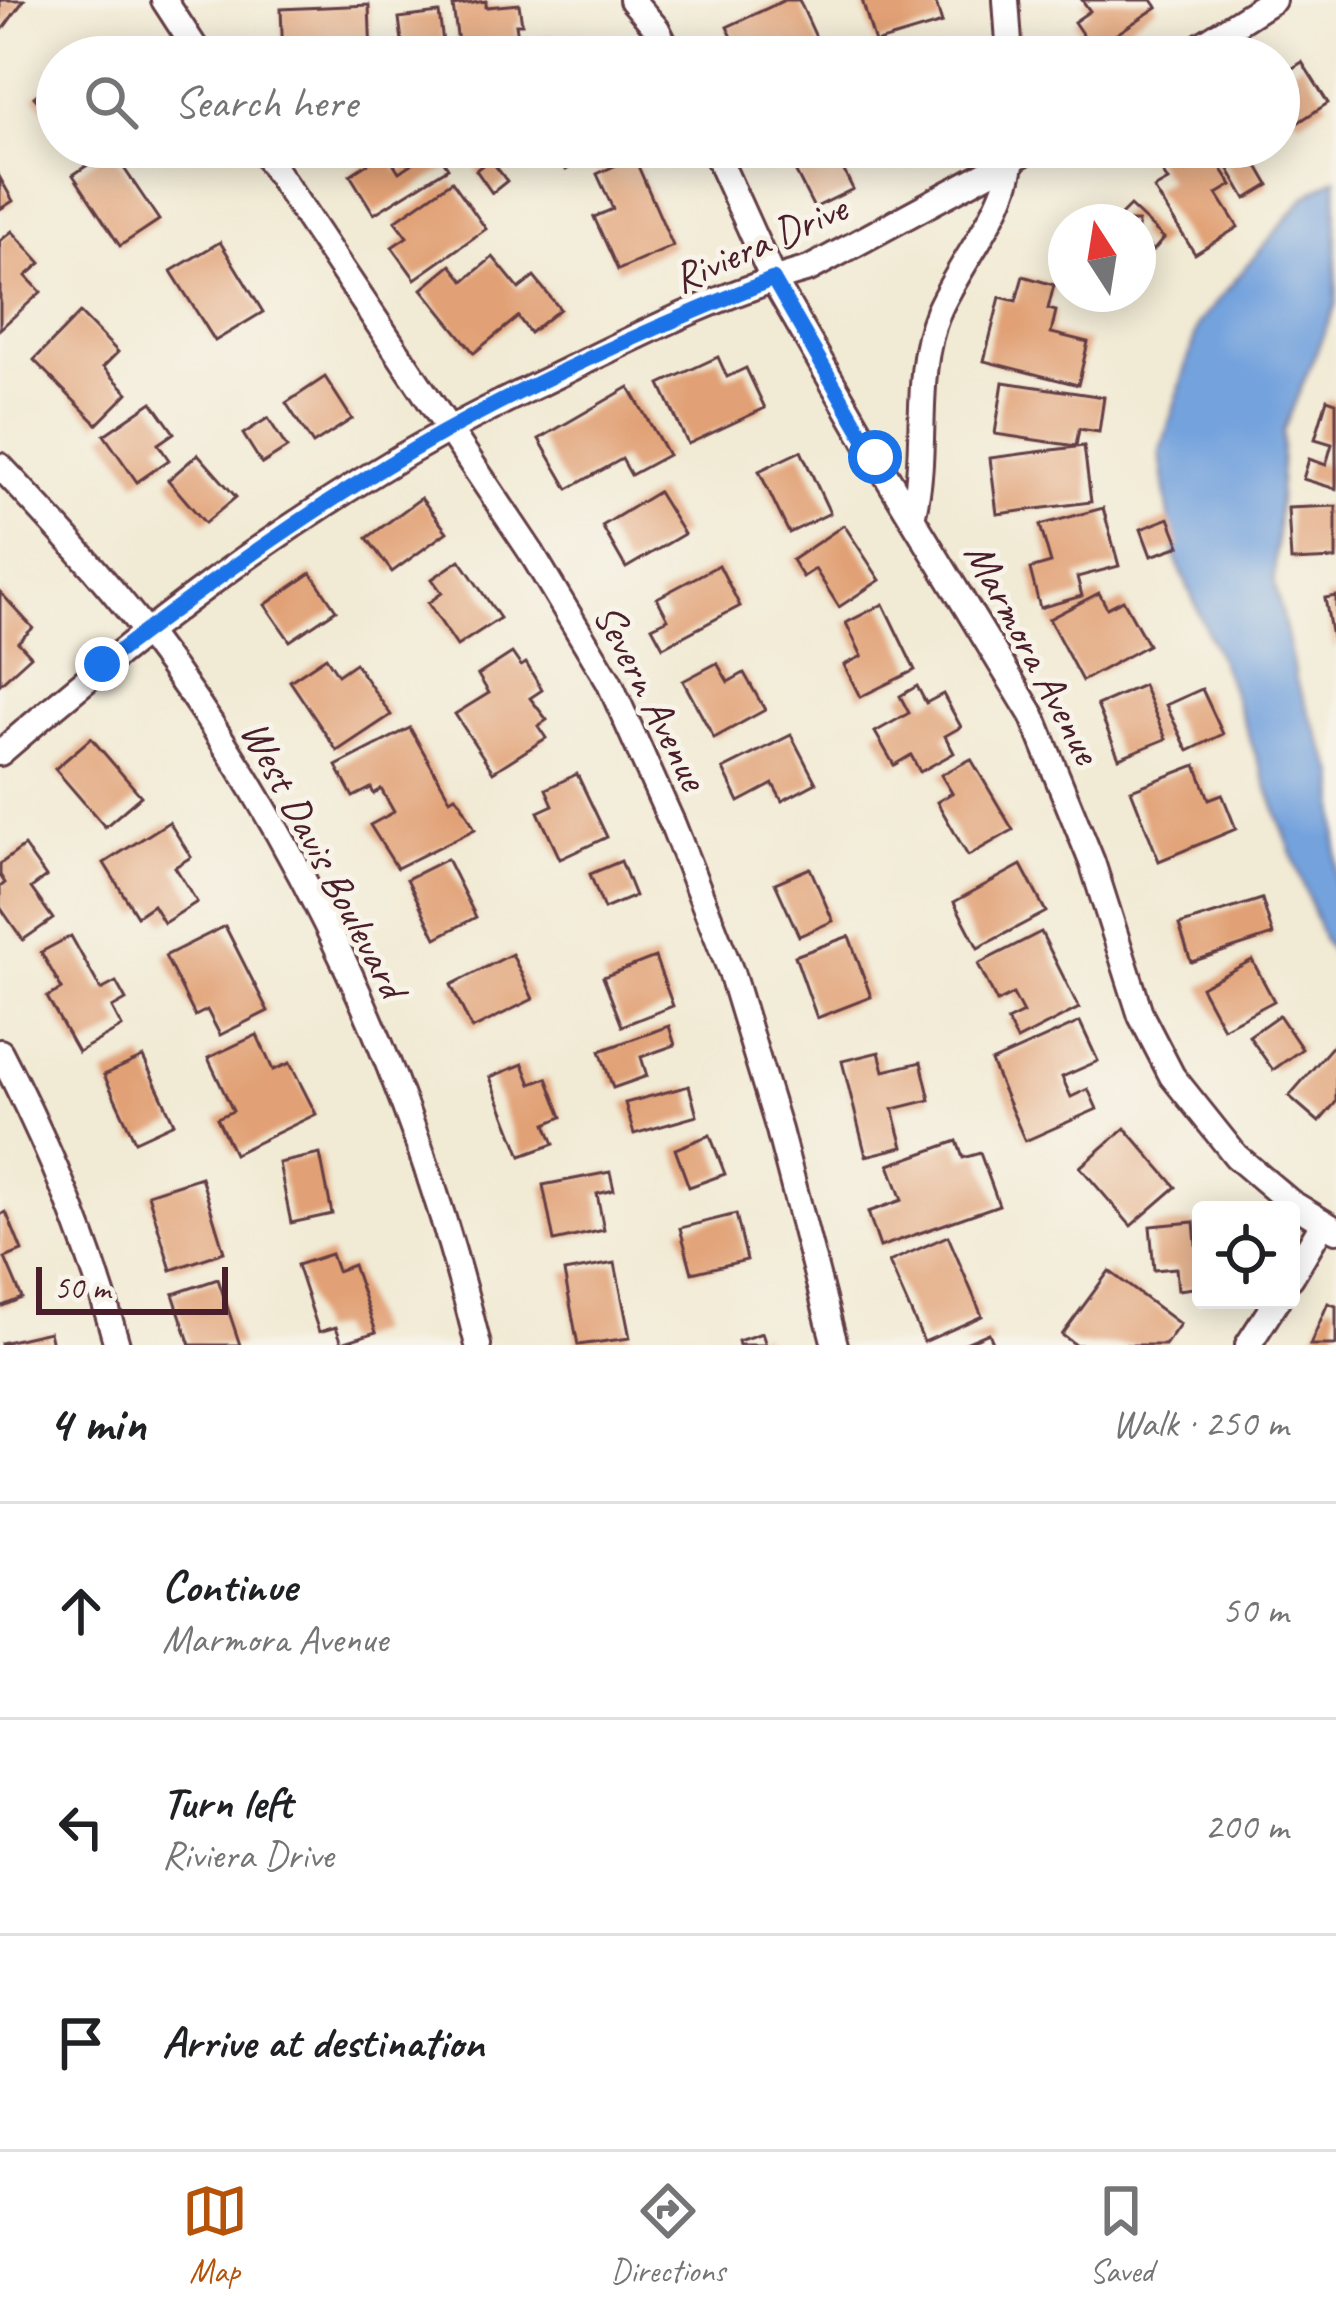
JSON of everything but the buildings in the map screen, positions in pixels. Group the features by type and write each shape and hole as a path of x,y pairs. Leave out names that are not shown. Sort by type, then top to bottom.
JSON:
{"street":[{"path":"164,0 187,36"},
{"path":"632,0 660,36"},
{"path":"1006,0 1009,36"},
{"path":"1216,36 1273,0"},
{"name":"Severn Avenue","path":"274,168 531,551 608,682 673,825 731,972 779,1130 835,1345"},
{"name":"Marmora Avenue","path":"723,168 773,279 1032,715 1092,862 1129,984 1172,1076 1236,1156 1290,1202 1329,1227"},
{"name":"Riviera Drive","path":"0,753 145,631 303,518 447,430 609,350 773,279 809,269 987,168"},
{"path":"913,514 922,475 924,380 936,317 960,266 1004,194 1009,168"},
{"name":"West Davis Boulevard","path":"0,466 145,631 275,830 364,1006 405,1104 442,1209 478,1345"},
{"path":"0,1052 53,1157 102,1290 116,1345"},
{"path":"1300,1265 1329,1227"},
{"path":"1248,1345 1270,1309"}],"water":[{"path":"1336,178 1336,304 1283,431 1274,579 1296,681 1336,776 1336,958 1324,941 1229,682 1175,557 1160,454 1199,323 1306,196"}],"route":[{"path":"102,664 244,558 447,430 609,350 773,279 875,457"}]}
